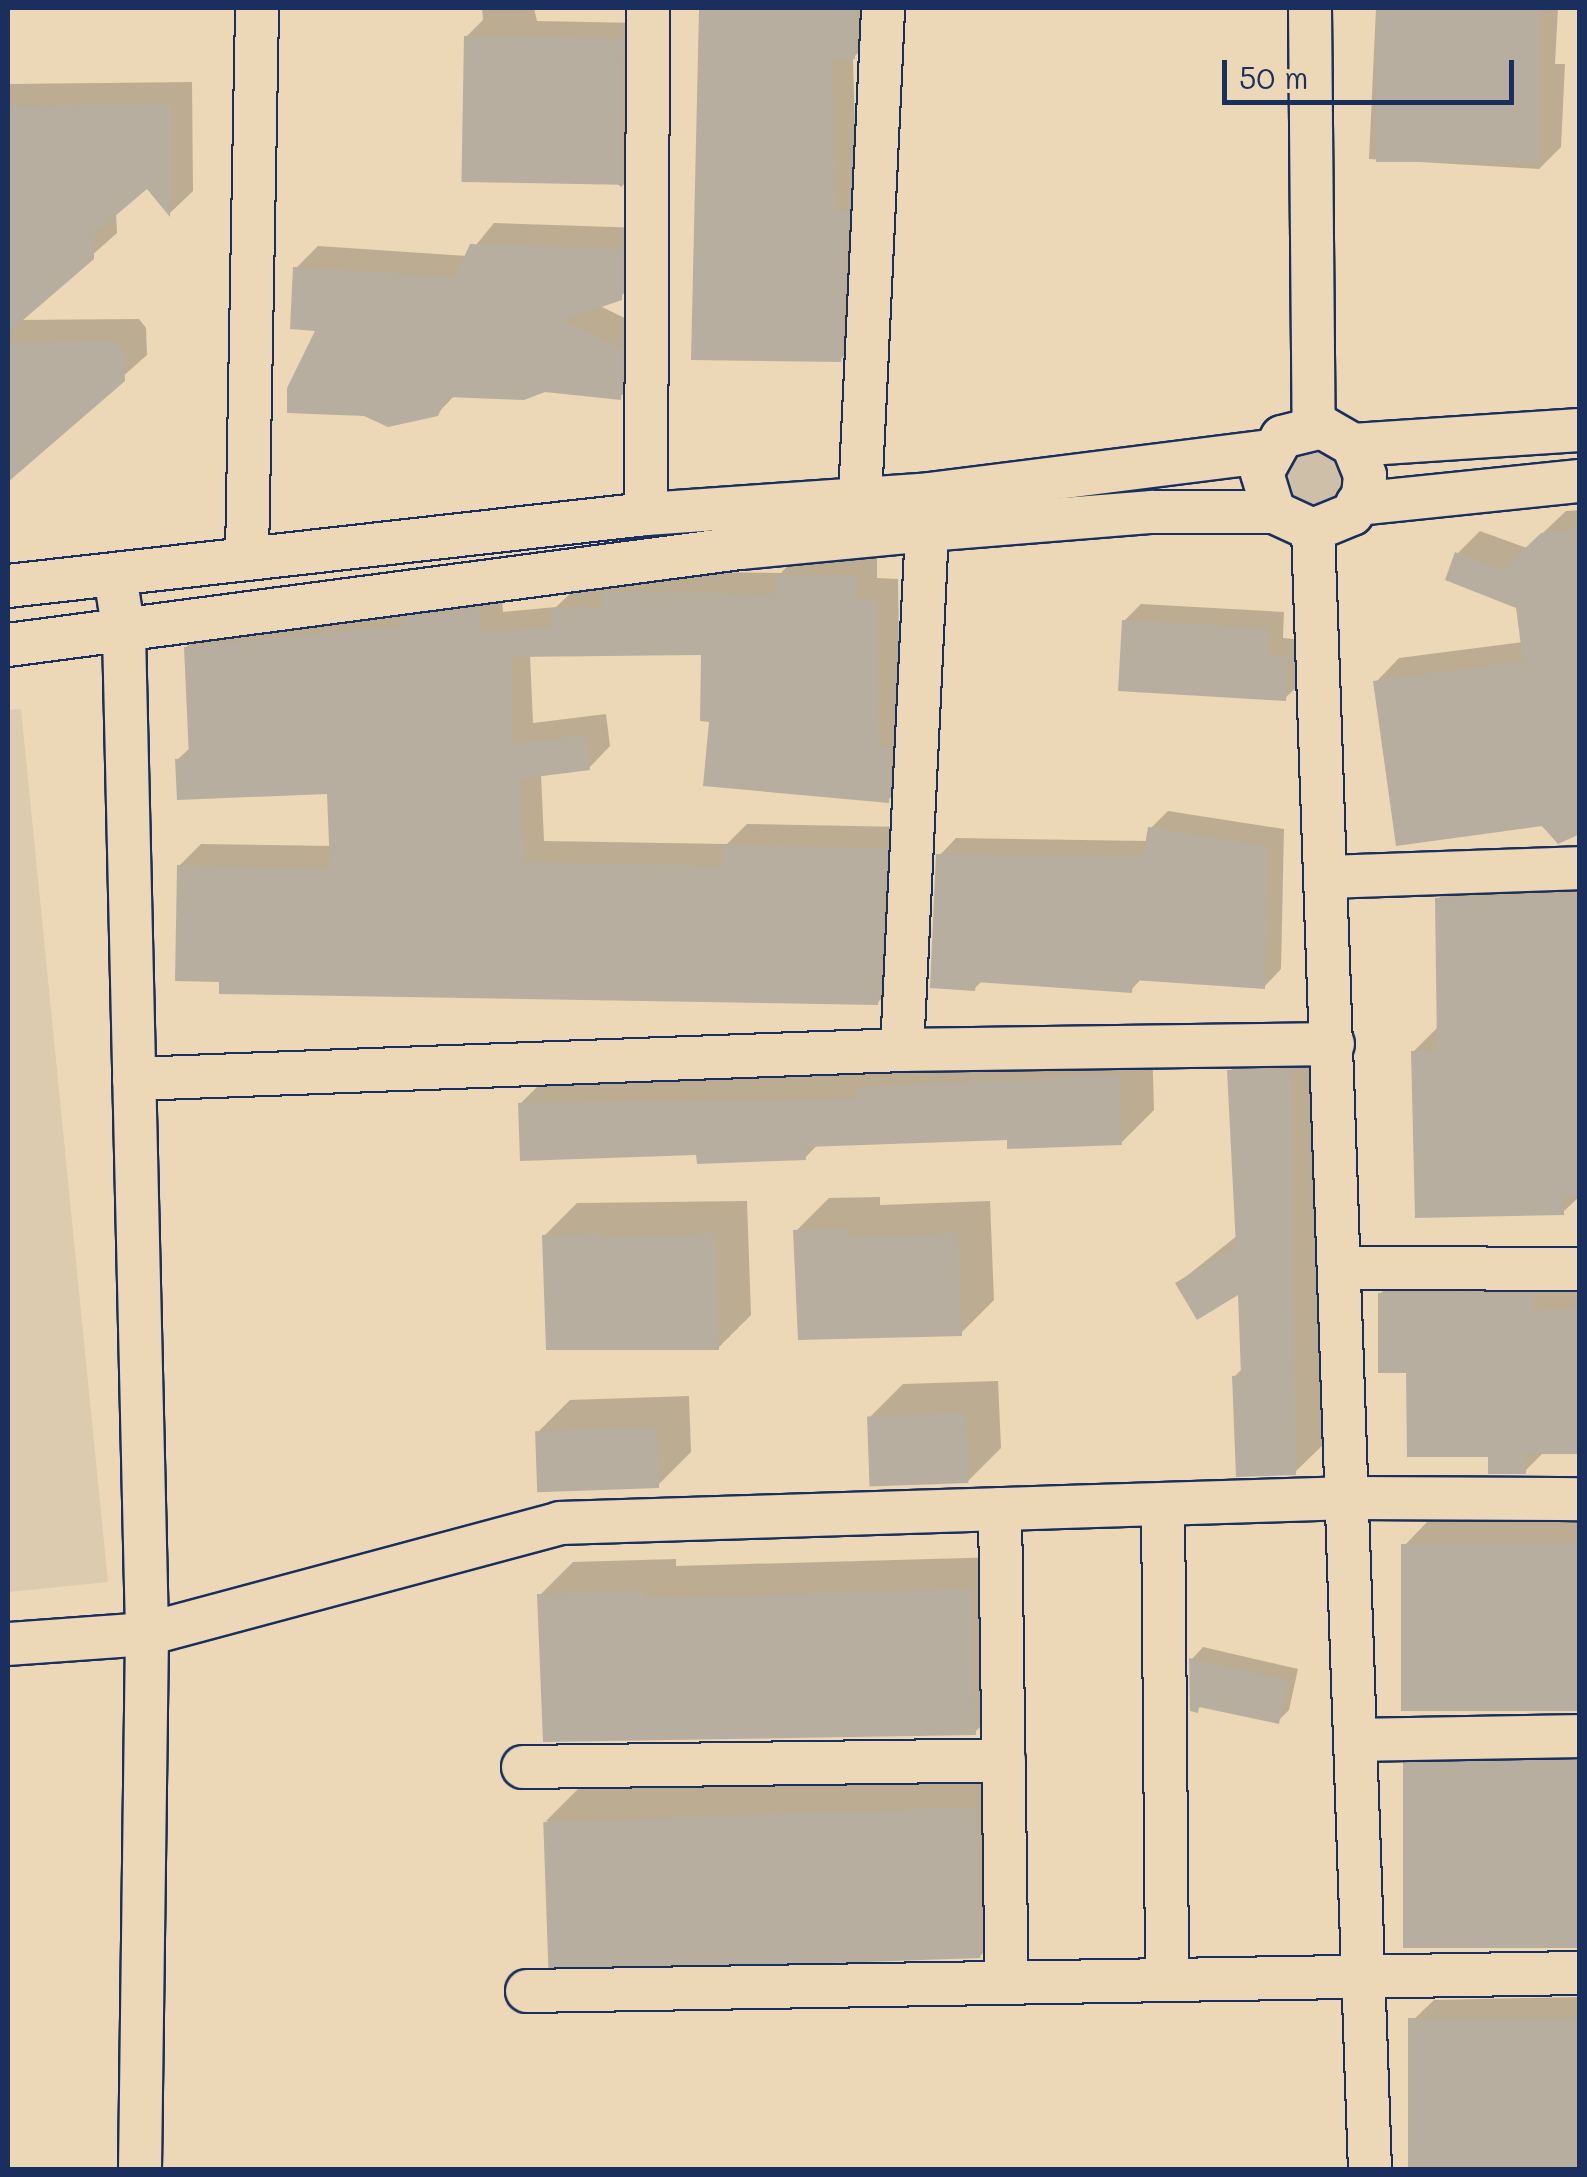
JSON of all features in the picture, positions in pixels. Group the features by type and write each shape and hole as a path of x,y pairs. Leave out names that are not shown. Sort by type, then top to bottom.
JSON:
{"street":[{"path":"248,556 257,8"},
{"path":"646,514 648,8"},
{"path":"860,498 882,8"},
{"path":"1310,8 1314,427"},
{"path":"1274,512 1262,473 1270,451 1282,437 1314,427 1352,445 1580,430"},
{"path":"8,645 124,632 246,610 928,530 1152,512 1274,512 1313,530 1334,526 1357,504 1365,475 1352,445"},
{"path":"8,586 248,556 646,514 860,498 1270,451"},
{"path":"1357,504 1580,481"},
{"path":"902,1050 928,530"},
{"path":"1313,530 1351,1498 1370,2170"},
{"path":"115,575 124,632 147,1634 140,2170"},
{"path":"1327,877 1580,868"},
{"path":"134,1079 902,1050 1333,1044"},
{"path":"1342,1268 1580,1269"},
{"path":"8,1644 147,1634 560,1523 1351,1498 1580,1499"},
{"path":"1163,1504 1167,1980"},
{"path":"1000,1509 1007,1982"},
{"path":"1358,1740 1580,1736"},
{"path":"523,1767 1004,1760"},
{"path":"527,1991 1580,1972"}],"shaded area":[{"path":"1334,443 1353,492 1296,516 1277,459"},
{"path":"21,709 108,1582 8,1592 8,710"}],"building":[{"path":"1376,8 1539,8 1539,162 1376,162"},
{"path":"699,10 855,10 855,59 833,59 834,210 848,210 841,362 691,360"},
{"path":"464,36 623,39 620,185 461,182"},
{"path":"170,104 170,217 147,189 94,234 94,259 8,333 8,106"},
{"path":"470,244 622,249 622,300 563,320 622,349 621,400 545,392 524,400 447,397 438,416 388,427 364,416 287,413 287,388 315,331 290,329 293,267 455,277"},
{"path":"115,341 124,352 125,381 8,482 8,343"},
{"path":"1579,528 1580,834 1558,844 1542,826 1396,846 1373,681 1523,661 1516,608 1445,580 1455,552 1502,570 1541,533"},
{"path":"775,575 856,576 856,599 877,600 879,748 891,749 889,803 703,786 709,722 700,721 701,655 512,657 512,744 585,735 590,770 519,779 523,862 723,866 723,845 887,848 878,1005 219,994 219,982 175,981 177,865 330,868 327,794 177,800 175,759 189,758 184,647 405,625 404,618 480,608 482,633 552,627 551,609 602,608 602,592 775,594"},
{"path":"1122,620 1268,628 1267,654 1288,656 1286,701 1118,691"},
{"path":"1148,827 1267,846 1265,989 1133,980 1132,993 976,982 975,991 930,988 936,854 1143,857"},
{"path":"1580,894 1580,1195 1564,1196 1564,1215 1415,1218 1411,1051 1437,1050 1435,898"},
{"path":"1227,1070 1290,1070 1296,1475 1236,1477 1232,1376 1241,1375 1238,1295 1197,1320 1175,1283 1236,1247"},
{"path":"1120,1074 1122,1145 1007,1149 1007,1140 805,1147 806,1160 697,1164 696,1155 520,1161 518,1103 858,1098 857,1087"},
{"path":"847,1228 848,1237 958,1233 962,1336 798,1340 793,1230"},
{"path":"604,1233 604,1238 714,1233 719,1350 546,1350 542,1235"},
{"path":"1378,1293 1532,1294 1532,1310 1580,1309 1580,1454 1526,1454 1526,1474 1488,1474 1488,1457 1407,1457 1406,1373 1378,1373"},
{"path":"966,1413 968,1483 870,1486 867,1416"},
{"path":"657,1427 659,1488 537,1492 535,1431"},
{"path":"1401,1544 1580,1544 1580,1711 1401,1711"},
{"path":"970,1589 976,1735 543,1742 537,1594 643,1591 644,1598"},
{"path":"1189,1658 1288,1680 1279,1724 1199,1707 1198,1713 1190,1711"},
{"path":"1403,1761 1580,1761 1580,1948 1403,1948"},
{"path":"975,1807 980,1958 549,1973 543,1822"},
{"path":"1408,2018 1580,2018 1580,2170 1408,2170"}]}
